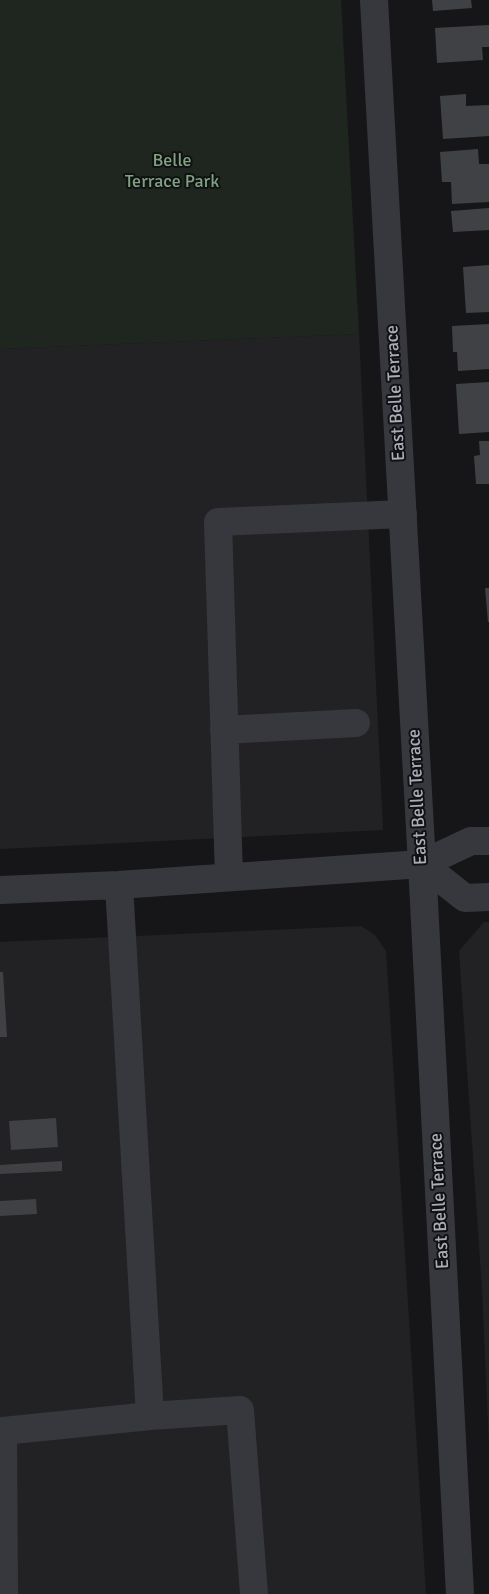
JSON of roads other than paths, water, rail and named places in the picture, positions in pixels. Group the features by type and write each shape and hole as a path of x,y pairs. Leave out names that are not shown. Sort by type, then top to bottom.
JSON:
{"street":[{"name":"East Belle Terrace","path":"374,0 460,1594"},
{"path":"229,877 218,522 403,514"},
{"path":"224,730 356,723"},
{"path":"0,890 422,864 471,842 489,840"},
{"path":"422,864 465,898 489,897"},
{"path":"119,884 150,1416"},
{"path":"4,1594 3,1431 150,1416 240,1410 254,1594"}],"park label":[{"name":"Belle Terrace Park","path":"172,171"}]}
